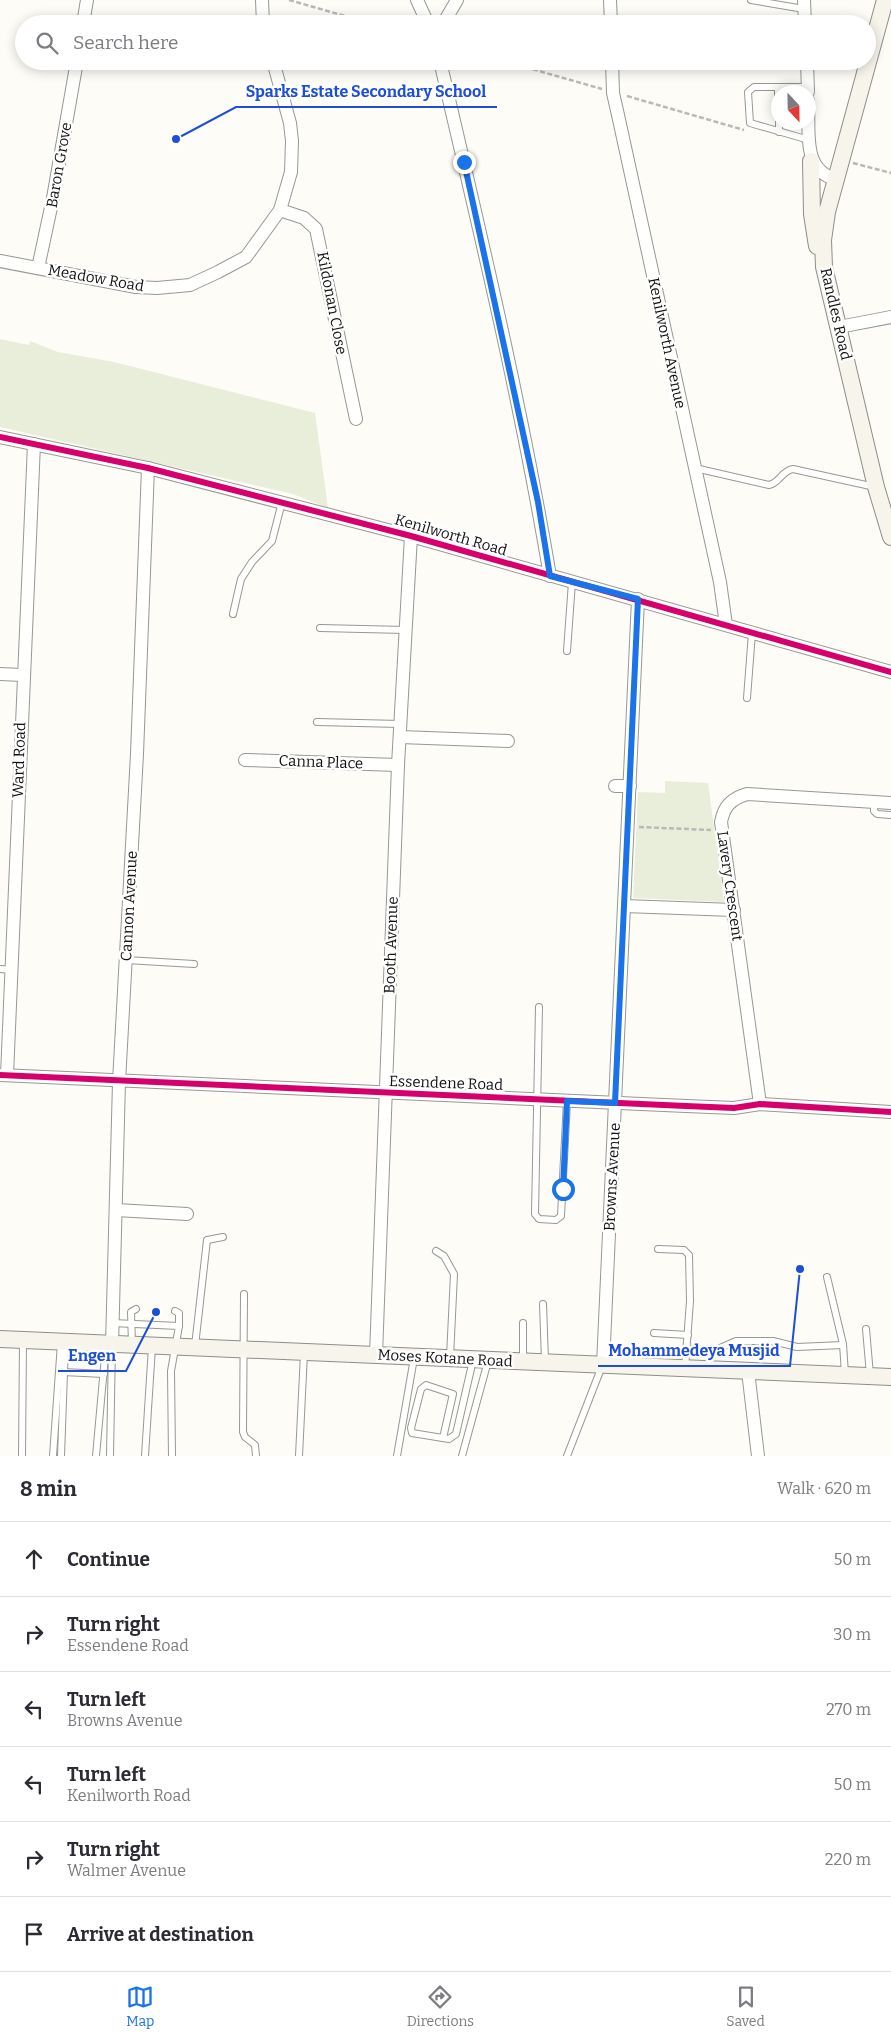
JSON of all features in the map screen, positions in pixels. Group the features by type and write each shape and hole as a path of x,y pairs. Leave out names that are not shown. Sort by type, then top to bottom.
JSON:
{"street":[{"path":"84,15 87,0"},
{"path":"262,0 263,15"},
{"path":"417,0 424,15"},
{"path":"448,15 457,0"},
{"path":"610,0 611,15"},
{"name":"Randles Road","path":"876,42 883,18 885,0"},
{"name":"Baron Grove","path":"38,268 53,198 75,70"},
{"name":"Meadow Road","path":"0,261 136,287 157,288 190,285 246,257 280,210 291,172 292,141 290,123 275,70"},
{"path":"442,70 498,314 538,502 550,576"},
{"name":"Kenilworth Avenue","path":"612,70 613,92 720,582 726,625"},
{"path":"807,70 808,85"},
{"name":"Randles Road","path":"868,70 824,227 824,267 876,487 891,537"},
{"path":"809,130 813,228 824,267"},
{"path":"811,161 820,172 837,180"},
{"name":"Kildonan Close","path":"280,210 304,218 316,229 356,419"},
{"path":"839,327 891,318"},
{"name":"Kenilworth Road","path":"0,436 148,468 411,536 891,672"},
{"name":"Ward Road","path":"3,1075 5,969 34,444"},
{"name":"Cannon Avenue","path":"109,1345 116,1210 119,1082 137,754 148,468"},
{"name":"Booth Avenue","path":"376,1355 398,765 411,536"},
{"name":"Browns Avenue","path":"603,1364 638,599"},
{"path":"0,674 22,674"},
{"path":"400,738 508,741"},
{"name":"Canna Place","path":"245,760 398,765"},
{"path":"615,786 630,786"},
{"name":"Lavery Crescent","path":"760,1104 722,831 723,810 737,797 747,794 891,802"},
{"path":"624,906 734,910"},
{"name":"Essendene Road","path":"3,1075 119,1082 215,1084 539,1100 734,1108 760,1104 891,1112"},
{"path":"116,1210 187,1214"},
{"name":"Moses Kotane Road","path":"0,1339 891,1377"},
{"path":"748,1371 758,1456"}],"lane":[{"path":"751,0 804,5"},
{"path":"771,87 750,88 748,92 749,119 754,126 810,140"},
{"path":"695,468 769,485 777,482 784,472 792,469 876,487"},
{"path":"233,614 241,579 252,562 272,541 282,502"},
{"path":"567,651 572,582"},
{"path":"320,628 405,630"},
{"path":"747,698 752,633"},
{"path":"318,722 400,724"},
{"path":"874,802 876,814 891,815"},
{"path":"126,960 194,964"},
{"path":"539,1007 539,1100 535,1214 539,1219 556,1220 561,1216 567,1101"},
{"path":"195,1347 207,1240 223,1237"},
{"path":"658,1249 684,1250 688,1255 690,1301 685,1368"},
{"path":"436,1251 444,1256 454,1274 450,1358"},
{"path":"827,1277 843,1345 845,1375"},
{"path":"244,1294 244,1435 255,1445 256,1456"},
{"path":"543,1304 545,1362"},
{"path":"132,1346 131,1312 136,1309"},
{"path":"172,1456 171,1371 179,1326 179,1313 175,1311"},
{"path":"111,1323 179,1326"},
{"path":"523,1323 523,1361"},
{"path":"866,1329 870,1376"},
{"path":"654,1333 688,1335"},
{"path":"22,1456 23,1340"},
{"path":"686,1349 718,1350 736,1341 773,1341 796,1346 843,1345"},
{"path":"61,1456 63,1342"},
{"path":"53,1456 63,1342"},
{"path":"96,1456 104,1374 109,1345"},
{"path":"109,1345 110,1456"},
{"path":"145,1456 152,1346"},
{"path":"299,1456 304,1352"},
{"path":"397,1456 414,1356"},
{"path":"443,1438 454,1396 452,1392 424,1385 421,1389 410,1428 411,1433 443,1438 451,1438 456,1434 481,1359"},
{"path":"462,1456 481,1359"},
{"path":"567,1456 603,1364"},
{"path":"63,1372 104,1374"}],"path":[{"path":"289,0 342,15"},
{"path":"536,70 745,130"},
{"path":"842,160 891,173"},
{"path":"628,826 722,831"}],"green space":[{"path":"0,339 29,345 30,341 58,352 114,362 315,413 328,508 293,494 0,427"},
{"path":"665,781 708,783 724,902 633,898 638,792 665,793"}],"cycle path":[{"path":"0,437 148,468 411,536 891,672"},
{"path":"0,1075 734,1108 760,1104 891,1112"}],"place":[{"name":"Sparks Estate Secondary School","path":"176,139"},
{"name":"Mohammedeya Musjid","path":"800,1269"},
{"name":"Engen","path":"156,1312"}],"route":[{"path":"464,162 538,502 550,576 638,599 633,662 630,786 615,1103 567,1101 563,1189"}]}
